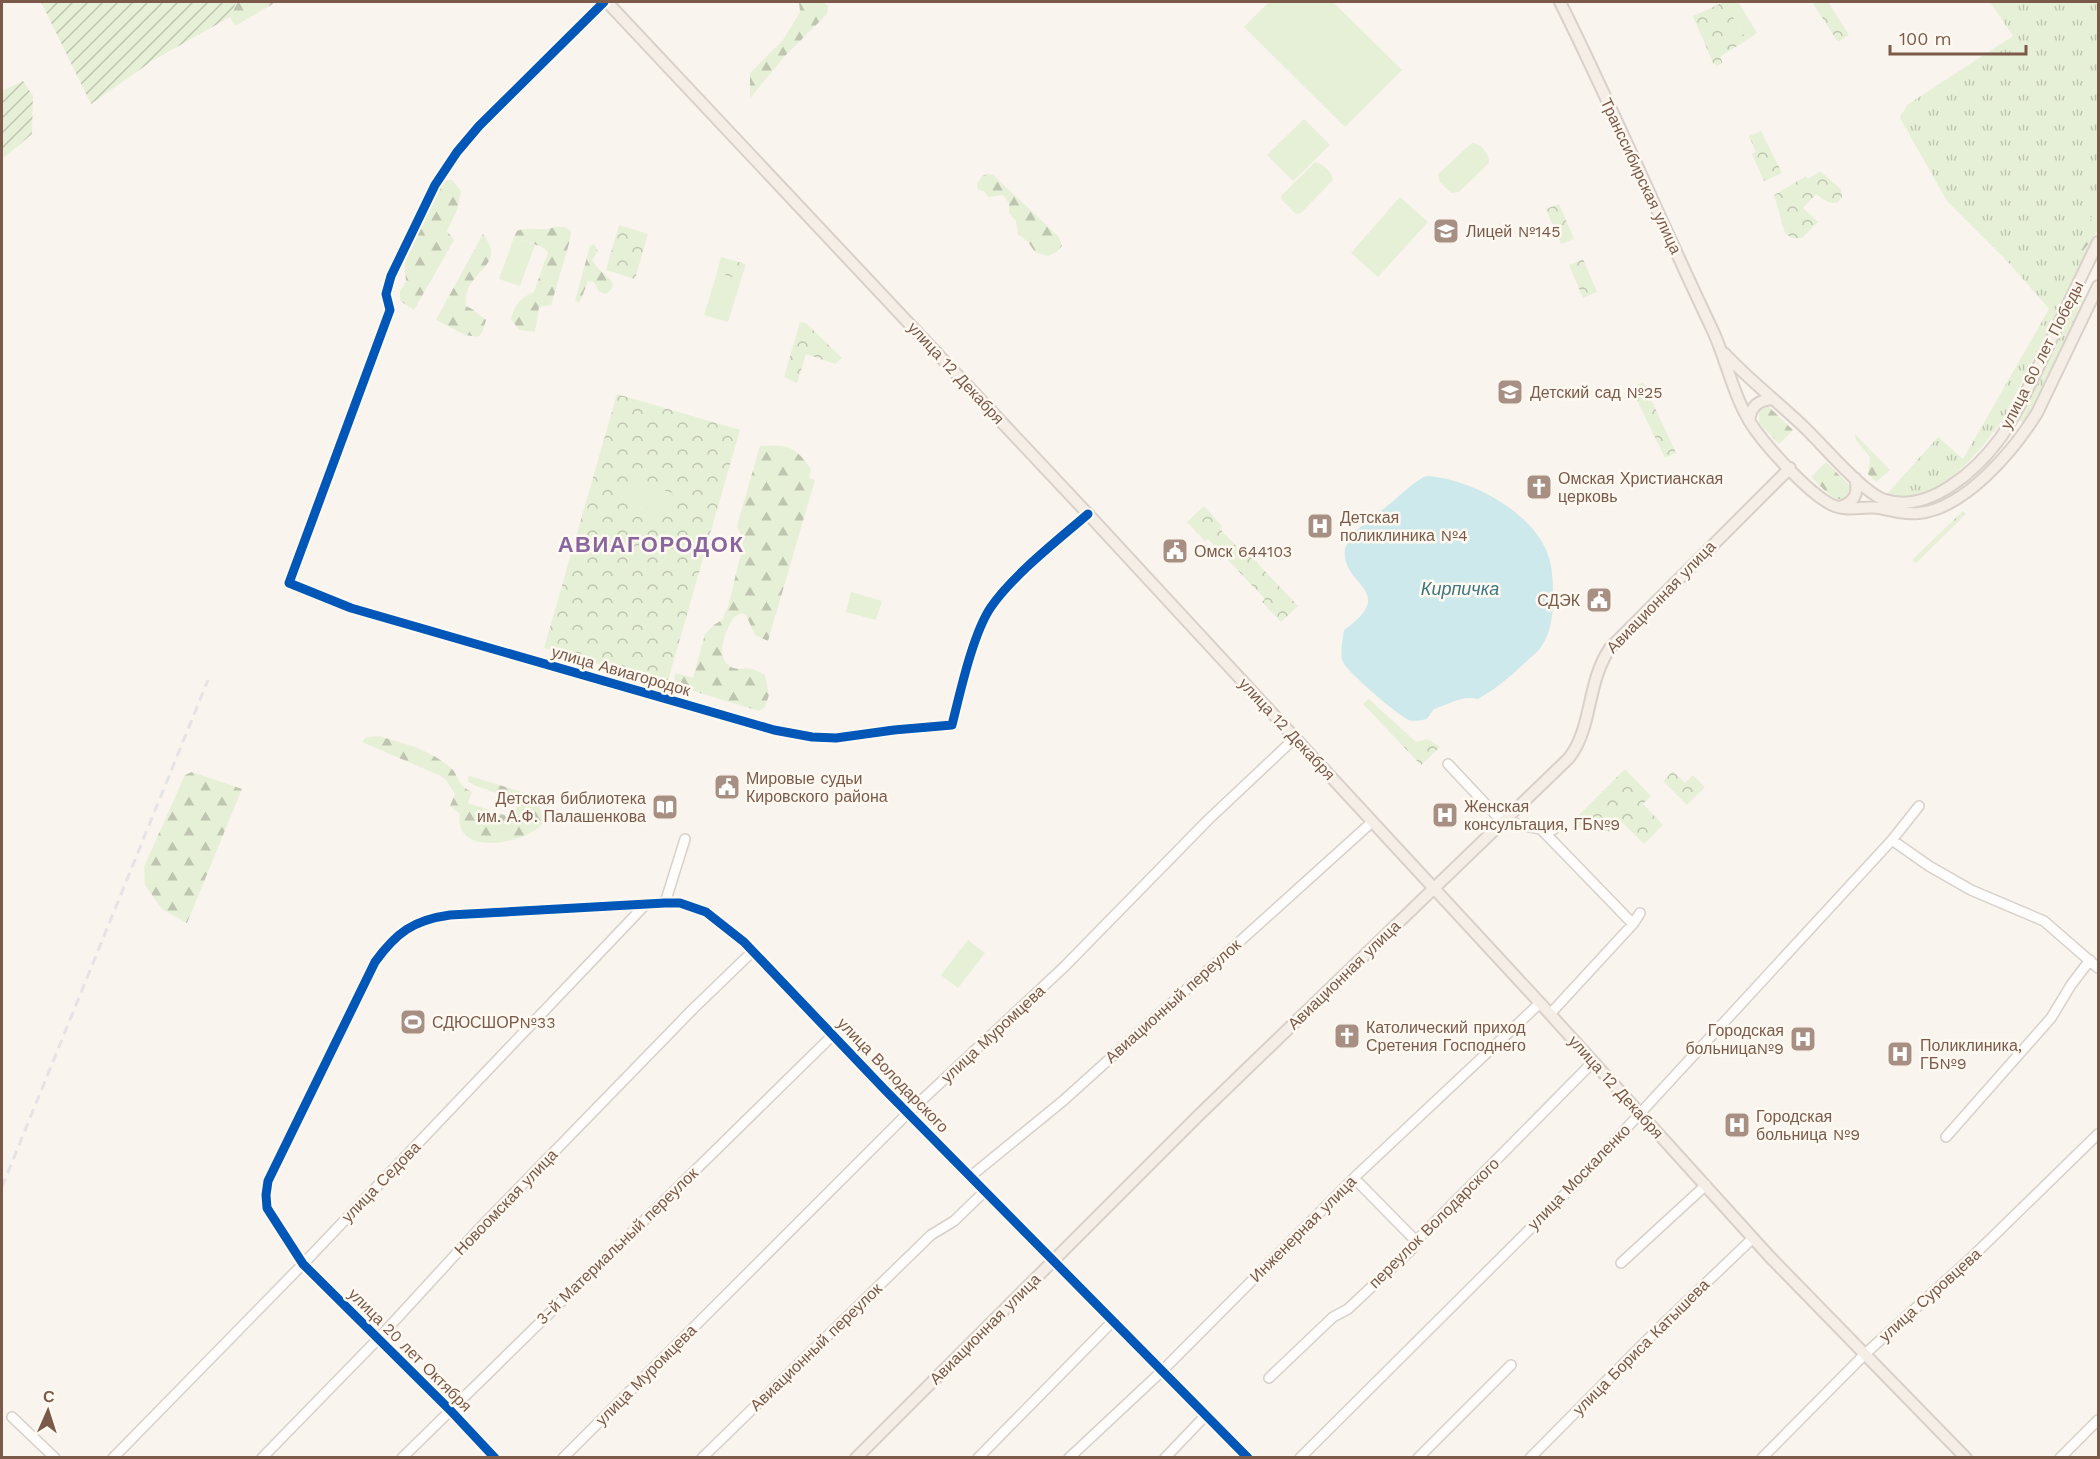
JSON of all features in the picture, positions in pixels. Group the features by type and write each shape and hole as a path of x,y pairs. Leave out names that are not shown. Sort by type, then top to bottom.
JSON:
{"main road":[{"name":"улица 12 Декабря","path":"606,2 1088,514 1540,1003 1753,1238 1966,1458"},
{"name":"Транссибирская улица","path":"1560,2 1722,351"},
{"name":"улица 60 лет Победы","path":"1722,351 1741,372 1875,495 1892,502 1904,503 1930,499 1958,480 2000,439 2011,422 2098,242"},
{"path":"2080,280 2098,287"},
{"name":"улица 60 лет Победы","path":"1839,508 1878,508 1920,513 1944,506 1971,488 1992,469 2027,429 2098,287"},
{"path":"1722,351 1736,394 1749,421 1775,454 1823,501 1839,508 1849,504 1858,488 1855,478"},
{"path":"1749,421 1750,411 1756,404 1764,399 1773,399"},
{"name":"Авиационная улица","path":"856,1458 1200,1114 1569,758 1577,748 1595,678 1610,648 1790,468"}],"street":[{"name":"улица Авиагородок","path":"606,2 479,126 457,152 435,185 391,276 386,294 390,310 289,583 351,608 774,730 812,737 836,738 952,725 981,625 991,607 1003,591 1030,565 1088,514"},
{"name":"улица Муромцева","path":"563,1458 908,1113 1064,967 1208,820 1295,738"},
{"path":"1448,764 1496,814 1505,820 1514,824 1553,830"},
{"name":"улица Москаленко","path":"1300,1458 1574,1185 1892,840 1919,806"},
{"name":"Авиационный переулок","path":"971,1176 1064,1100 1372,822"},
{"path":"1541,829 1634,924"},
{"path":"665,903 685,839"},
{"path":"1892,840 1929,866 1971,890 2044,921 2098,968"},
{"name":"улица Володарского","path":"435,917 665,903 693,906 723,923 753,951 908,1113 1248,1458"},
{"name":"улица Седова","path":"113,1458 303,1264 646,904"},
{"path":"1550,1014 1634,924 1640,913"},
{"name":"улица 20 лет Октября","path":"435,917 412,925 397,935 375,962 268,1181 267,1208 303,1264 495,1458"},
{"name":"Новоомская улица","path":"262,1458 378,1339 486,1221 693,1009 753,951"},
{"path":"1946,1137 2052,1018 2071,985 2090,960"},
{"name":"Инженерная улица","path":"1069,1458 1162,1371 1354,1178 1540,1003"},
{"name":"3-й Материальный переулок","path":"402,1458 832,1035"},
{"name":"переулок Володарского","path":"1269,1377 1333,1317 1348,1309 1412,1249 1416,1242 1593,1062"},
{"name":"улица Суровцева","path":"1762,1458 1865,1354 1972,1257 2098,1134"},
{"path":"1354,1178 1416,1242"},
{"path":"1621,1263 1706,1185"},
{"name":"Авиационный переулок","path":"702,1458 931,1235 954,1221 985,1191"},
{"name":"улица Бориса Катышева","path":"1530,1458 1659,1328 1753,1238"},
{"path":"978,1458 1113,1321"},
{"path":"1418,1458 1511,1365"},
{"path":"1165,1458 1206,1415"},
{"path":"12,1417 56,1458"},
{"path":"2060,1458 2098,1419"}],"green space":[{"path":"41,2 236,2 230,17 152,61 91,104"},
{"path":"236,2 276,2 235,26 230,17"},
{"path":"799,2 823,2 828,6 827,14 785,56 750,98 750,73 783,40 800,12"},
{"path":"1269,2 1333,2 1402,70 1345,127 1244,27"},
{"path":"1724,2 1738,2 1743,10 1733,17 1747,40 1721,56 1722,63 1718,66 1713,63 1693,16"},
{"path":"1812,2 1828,2 1849,35 1838,42"},
{"path":"1990,2 2098,2 2098,229 2005,416 1975,455 1949,479 1920,495 1900,498 1887,494 1938,437 1963,459 2049,309 2009,263 1947,201 1900,118 1907,105 2013,36"},
{"path":"1743,10 1757,33 1747,40 1733,17"},
{"path":"23,81 33,96 32,134 2,159 2,91"},
{"path":"1304,119 1330,145 1293,181 1267,155"},
{"path":"1761,131 1782,173 1764,181 1752,154 1756,152 1749,136"},
{"path":"1472,143 1484,150 1489,163 1459,192 1451,193 1440,182 1438,174"},
{"path":"1315,162 1327,169 1333,180 1301,213 1296,214 1281,196"},
{"path":"1820,171 1841,189 1842,197 1834,203 1816,194 1803,208 1818,222 1802,238 1791,237 1785,233 1774,195 1806,176 1808,179"},
{"path":"993,175 1059,237 1062,246 1056,252 1048,256 1035,252 1018,234 1016,221 1009,213 1009,203 1003,195 988,197 984,191 978,190 977,184 982,176"},
{"path":"452,180 461,191 457,210 447,231 454,240 414,310 400,301 400,291 406,282 404,255 442,181"},
{"path":"1400,197 1428,222 1378,277 1351,253"},
{"path":"2098,201 2096,231 2078,256 2081,243"},
{"path":"1559,204 1574,239 1561,244 1546,209"},
{"path":"619,225 648,234 635,279 606,270"},
{"path":"564,227 571,231 551,305 539,307 535,332 519,330 511,319 519,302 534,292 548,252 542,247 514,237 517,231"},
{"path":"483,234 489,244 490,259 471,284 466,297 466,306 486,320 482,333 478,337 465,335 436,320"},
{"path":"514,237 535,245 520,286 499,279"},
{"path":"594,244 598,251 592,260 611,281 612,287 606,294 599,292 594,282 588,281 580,302 575,301 590,246"},
{"path":"721,257 746,264 741,280 717,273"},
{"path":"1583,259 1597,292 1583,298 1569,265"},
{"path":"717,273 741,280 728,322 704,315"},
{"path":"2079,294 2086,297 2024,423 2018,419"},
{"path":"800,322 806,323 842,358 835,364 806,354 797,383 784,377"},
{"path":"1643,382 1676,453 1665,458 1631,388"},
{"path":"617,394 740,430 667,684 544,648"},
{"path":"1763,407 1769,407 1793,430 1779,444 1759,423 1759,411"},
{"path":"1855,434 1890,470 1876,482 1868,474 1870,457 1856,440"},
{"path":"760,446 778,446 795,451 811,469 809,478 815,480 768,641 755,635 746,615 742,613 734,617 723,644 723,658 733,668 750,668 765,675 769,695 765,707 759,711 674,685 675,673 693,678 705,634 722,620 728,607 743,541 737,526"},
{"path":"1826,462 1850,486 1852,493 1847,498 1842,500 1831,496 1811,477"},
{"path":"633,482 673,493 666,514 627,502"},
{"path":"1204,506 1222,526 1220,529 1242,552 1245,550 1298,606 1281,622 1262,602 1265,599 1208,539 1205,541 1187,522"},
{"path":"1963,511 1966,514 1916,563 1912,560"},
{"path":"851,592 882,601 876,620 846,612"},
{"path":"1369,699 1416,742 1428,739 1440,747 1421,765 1363,704"},
{"path":"379,736 425,751 450,767 460,783 472,792 468,803 513,818 518,801 474,785 468,781 470,776 535,796 539,801 543,823 524,836 509,841 480,842 468,837 461,828 460,814 450,806 455,794 446,780 362,742 366,737"},
{"path":"1625,769 1651,796 1643,804 1663,825 1644,844 1623,823 1614,832 1577,827 1572,822"},
{"path":"1673,771 1685,783 1693,775 1705,787 1687,805 1663,781"},
{"path":"192,772 242,789 187,923 162,909 145,885 144,867 185,775"},
{"path":"968,940 985,953 958,988 941,975"}],"water":[{"name":"Кирпичка","path":"1426,476 1462,483 1481,491 1516,513 1530,526 1542,542 1549,558 1553,605 1549,630 1541,647 1504,681 1478,699 1466,698 1456,701 1434,709 1427,719 1414,721 1404,717 1385,703 1343,662 1341,650 1344,630 1360,617 1367,606 1368,597 1351,572 1346,561 1345,549 1351,536 1361,526 1410,486"}],"railway":[{"path":"2,1187 208,680"}],"cycle path":[{"path":"604,2 479,126 457,152 435,185 391,276 386,294 390,310 289,583 351,608 774,730 812,737 836,738 952,725 973,647 984,618 991,607 1023,570 1088,514"},
{"path":"495,1458 303,1264 267,1208 268,1181 375,962 390,943 406,930 426,920 450,915 665,903 680,903 706,912 744,942 885,1090 1248,1458"}],"place":[{"name":"Лицей №145","path":"1446,231"},
{"name":"Детский сад №25","path":"1510,392"},
{"name":"Омская Христианская церковь","path":"1539,487"},
{"name":"Детская поликлиника №4","path":"1320,526"},
{"name":"Омск 644103","path":"1175,551"},
{"name":"СДЭК","path":"1599,600"},
{"name":"Мировые судьи Кировского района","path":"727,787"},
{"name":"Детская библиотека им. А.Ф. Палашенкова","path":"665,807"},
{"name":"Женская консультация, ГБ№9","path":"1445,815"},
{"name":"СДЮСШОР№33","path":"413,1022"},
{"name":"Католический приход Сретения Господнего","path":"1347,1036"},
{"name":"Городская больница№9","path":"1803,1039"},
{"name":"Поликлиника, ГБ№9","path":"1900,1054"},
{"name":"Городская больница №9","path":"1737,1125"}],"district":[{"name":"АВИАГОРОДОК","path":"651,544"}]}
